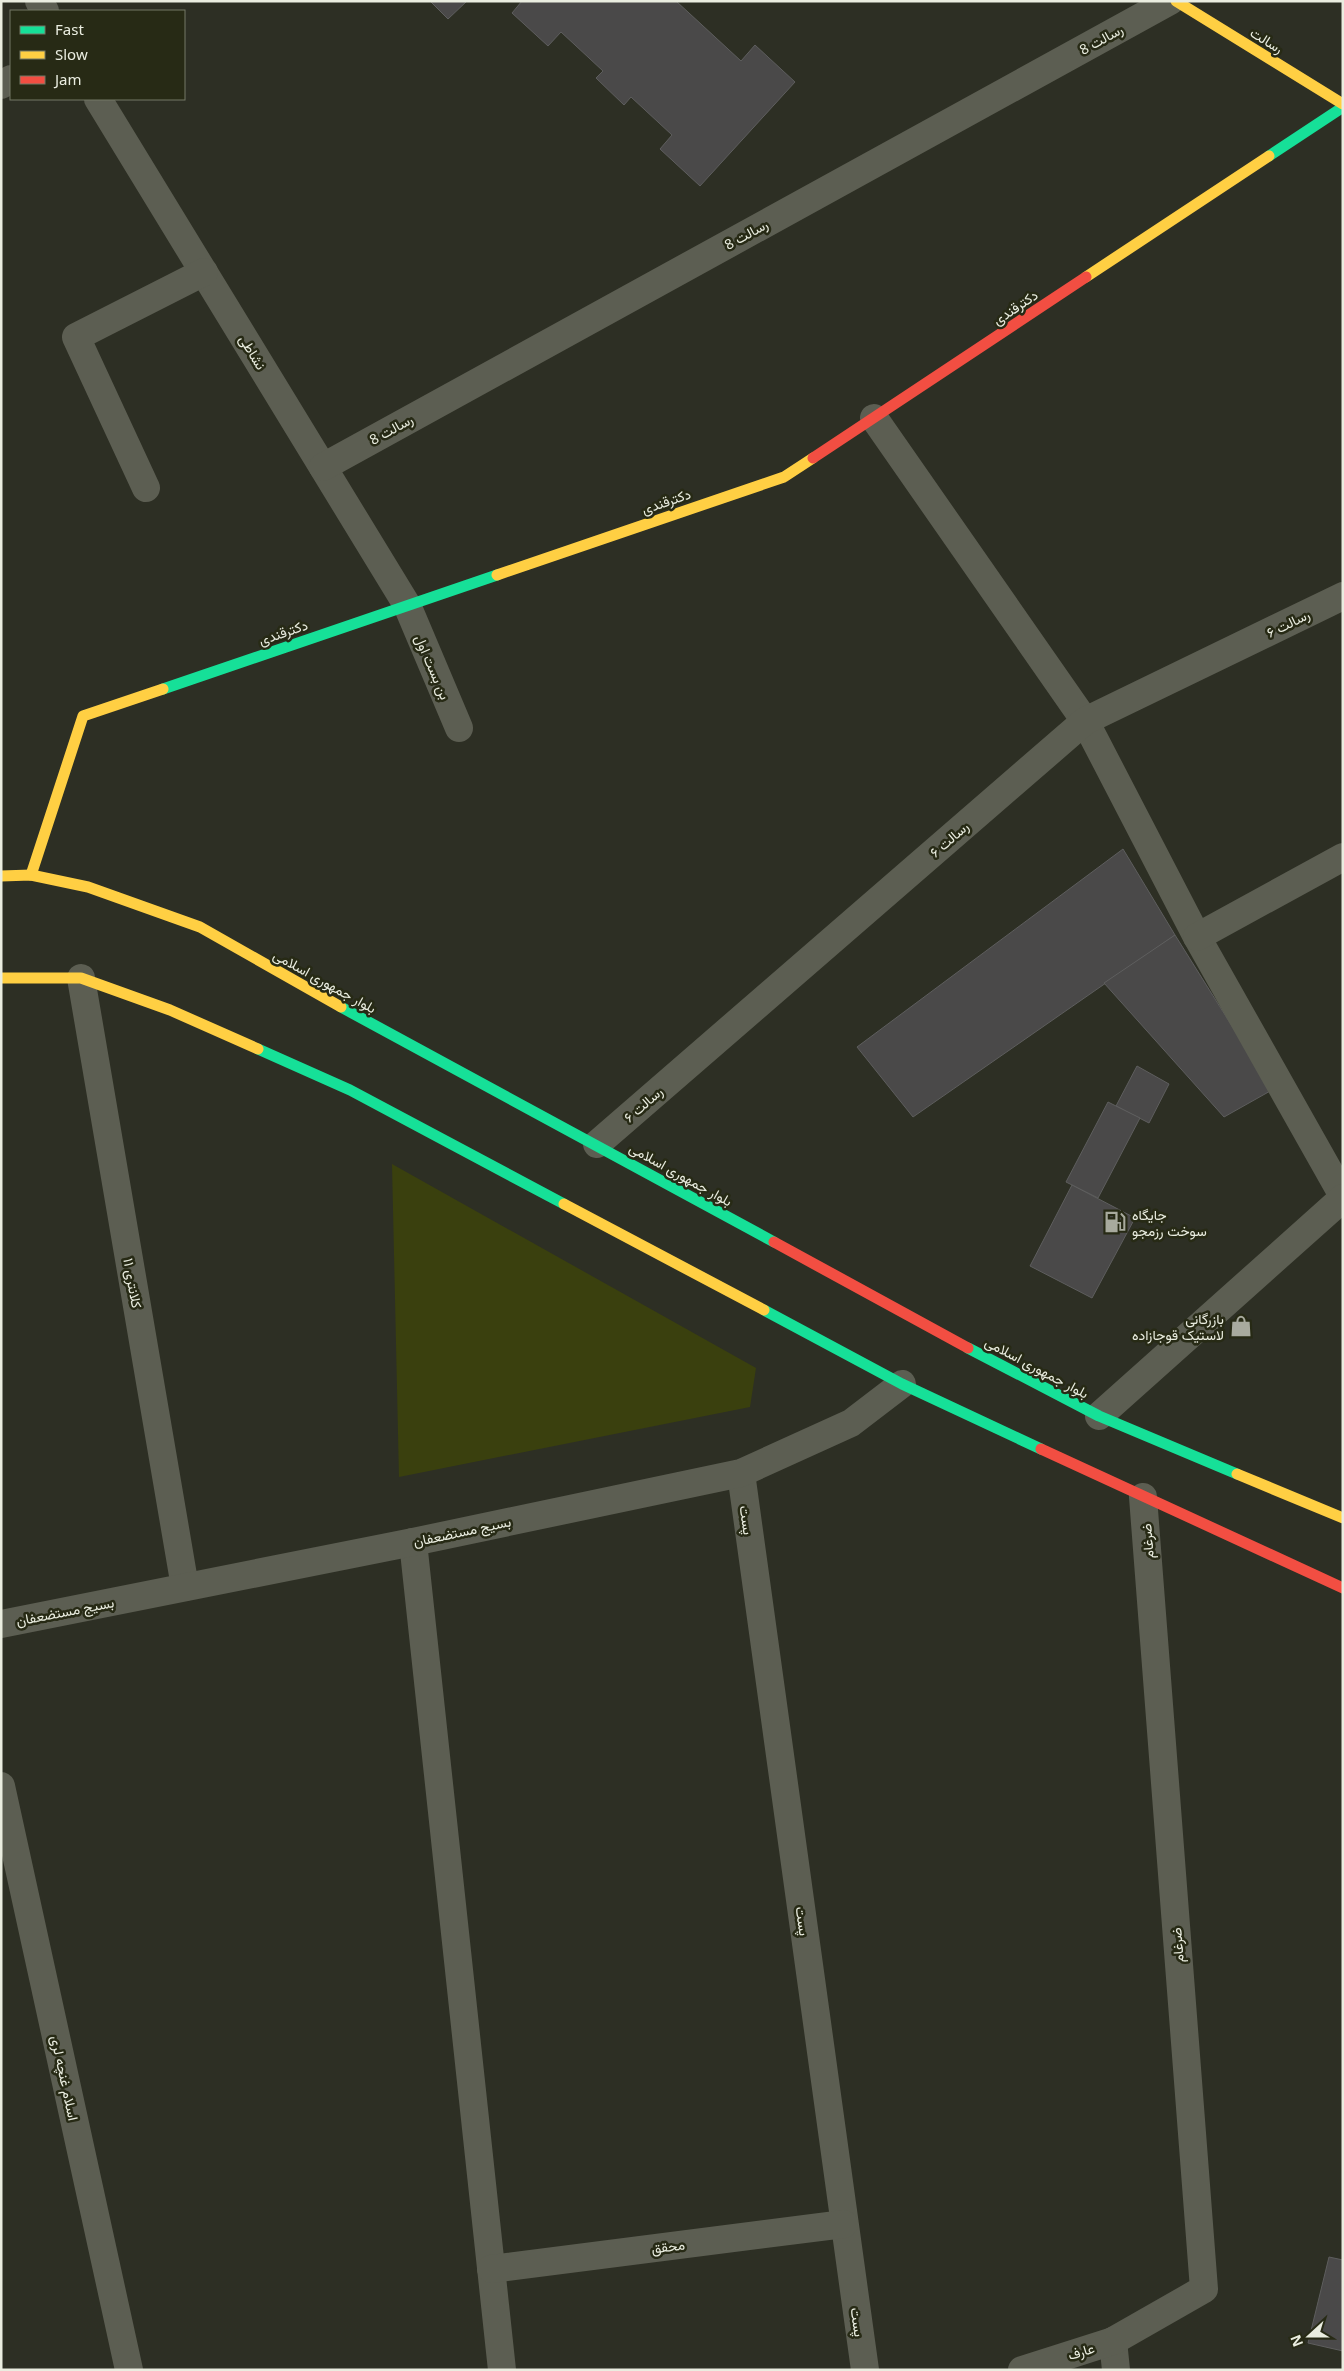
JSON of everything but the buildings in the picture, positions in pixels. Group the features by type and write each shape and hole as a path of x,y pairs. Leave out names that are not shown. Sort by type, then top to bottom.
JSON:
{"main road":[{"name":"رسالت","path":"1176,1 1343,105"},
{"name":"دکترقندی","path":"31,875 83,716 784,477 1343,105"},
{"name":"بلوار جمهوری اسلامی","path":"1,876 31,875 88,887 200,927 384,1031 597,1144 932,1330 1099,1416 1343,1518"},
{"path":"1,978 82,978 170,1010 350,1090 902,1384 1343,1588"}],"street":[{"name":"رسالت 8","path":"323,467 1170,1"},
{"name":"نشاطی","path":"99,100 407,605"},
{"path":"146,488 76,337 204,272"},
{"path":"874,418 1085,721 1197,937 1343,1197 1099,1416"},
{"name":"رسالت ۶","path":"597,1144 1085,721 1343,596"},
{"name":"بن بست اول","path":"407,605 459,728"},
{"path":"1197,937 1343,857"},
{"name":"کلانتری ۱۱","path":"82,978 185,1587"},
{"name":"بسیج مستضعفان","path":"1,1624 413,1542 741,1472 850,1423 902,1384"},
{"name":"پست","path":"741,1472 865,2370"},
{"name":"ضرغام","path":"1113,2341 1204,2289 1143,1497"},
{"path":"413,1542 502,2370"},
{"name":"اسلام غنچه لری","path":"1,1786 129,2370"},
{"name":"محقق","path":"491,2269 844,2224"},
{"name":"عارف","path":"1022,2370 1113,2341 1116,2370"}],"green space":[{"path":"392,1164 756,1368 750,1407 399,1477"}],"traffic: fast":[{"path":"1269,156 1343,107"},
{"path":"163,689 497,575"},
{"path":"341,1007 774,1242"},
{"path":"258,1049 350,1090 564,1204"},
{"path":"764,1310 902,1384 1041,1449"},
{"path":"968,1348 1099,1416 1237,1474"}],"traffic: slow":[{"path":"1176,1 1343,104"},
{"path":"1086,277 1269,156"},
{"path":"497,575 784,477 813,458"},
{"path":"31,875 83,716 163,689"},
{"path":"1,876 31,875 88,887 200,927 341,1007"},
{"path":"1,978 81,978 170,1010 258,1049"},
{"path":"564,1204 764,1310"},
{"path":"1237,1474 1343,1518"}],"traffic: jam":[{"path":"813,458 1086,277"},
{"path":"774,1242 968,1348"},
{"path":"1041,1449 1343,1588"}],"place":[{"name":"جایگاه سوخت رزمجو","path":"1115,1222"},
{"name":"بازرگانی لاستیک قوجازاده","path":"1241,1326"}]}
